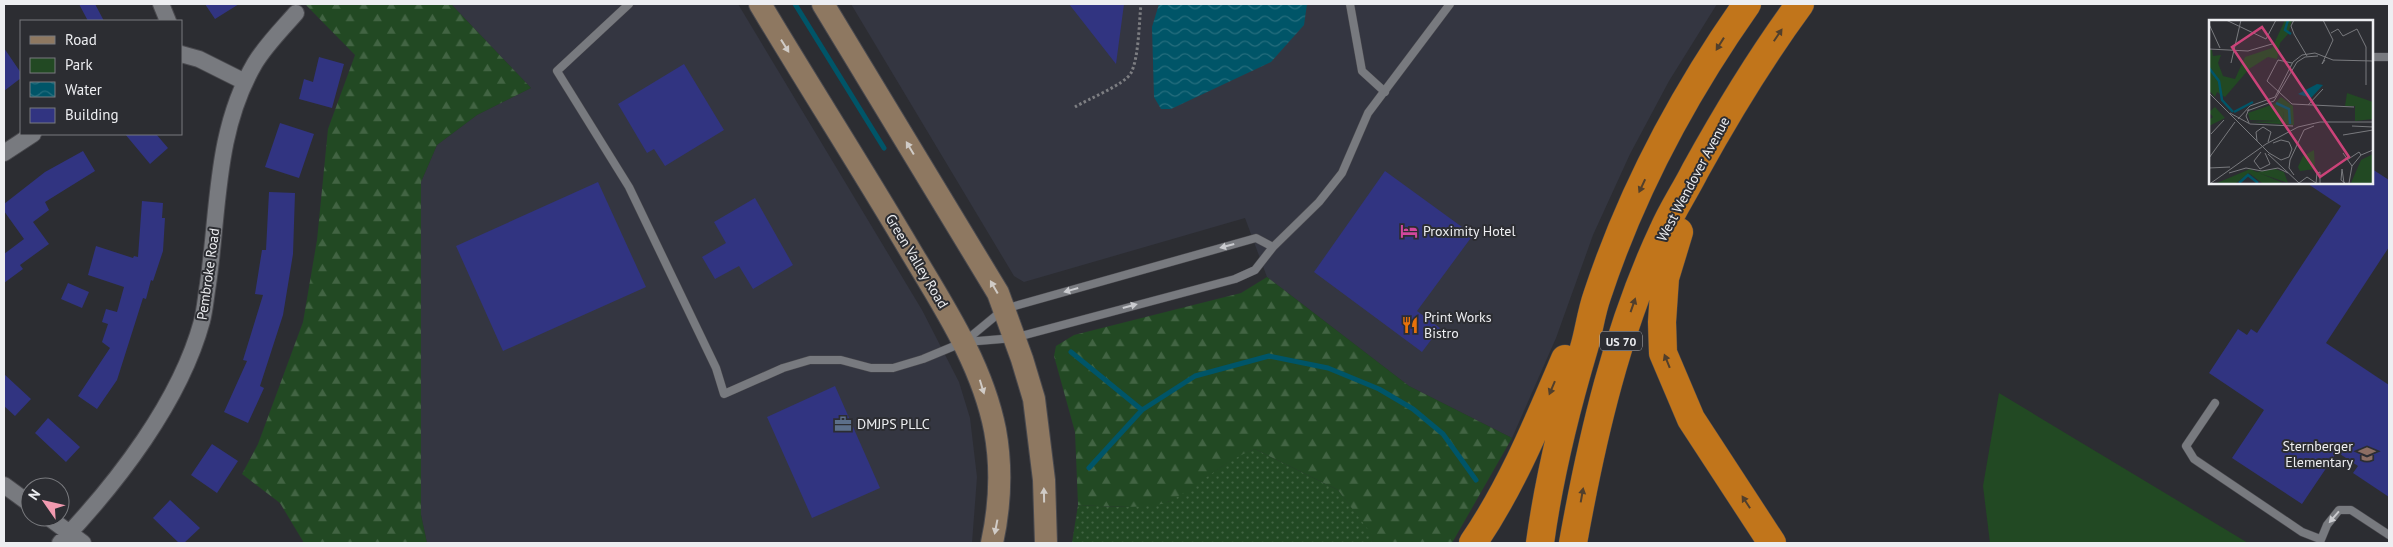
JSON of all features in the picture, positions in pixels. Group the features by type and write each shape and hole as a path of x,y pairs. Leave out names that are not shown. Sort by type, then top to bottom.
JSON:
{"highway":[{"name":"US 70","path":"1540,543 1566,407 1596,297 1614,249 1674,122 1703,72 1747,4"},
{"name":"West Wendover Avenue","path":"1573,543 1584,483 1601,409 1638,290 1663,230 1745,85 1800,4"},
{"path":"1706,151 1690,207 1676,238 1665,278 1662,322 1663,354 1691,419 1772,543"},
{"path":"1473,543 1487,524 1523,456 1569,348 1596,297"}],"main road":[{"name":"Green Valley Road","path":"760,4 879,197 964,342 976,370 994,430 1000,475 997,517 992,543"},
{"path":"823,4 998,293 1034,399 1044,480 1046,543"}],"street":[{"path":"161,4 168,20"},
{"name":"Pembroke Road","path":"71,540 148,435 179,380 202,321 213,251 222,153 231,115 256,61 296,13"},
{"path":"182,54 199,59 245,82"},
{"path":"4,153 31,135"},
{"path":"4,485 20,497"},
{"path":"58,527 71,540"}],"lane":[{"path":"628,4 557,71 629,187 716,368 724,394 783,368 810,360 841,360 870,368 893,368 923,359 964,342 1004,309 1256,238 1273,247"},
{"path":"1350,4 1362,71 1385,92"},
{"path":"964,342 1014,338 1165,296 1234,280 1255,270 1273,247 1319,202 1342,172 1368,113 1450,4"},
{"path":"2373,56 2389,57"},
{"path":"2215,402 2186,446 2194,459 2302,532 2320,541 2327,525 2339,510 2351,510 2389,535"}],"path":[{"path":"1075,106 1122,81 1130,74 1141,4"}],"shaded area":[{"path":"451,4 738,4 922,310 959,382 970,418 977,477 972,543 427,543 421,515 421,182 437,145 477,115 531,88"},
{"path":"851,4 1717,4 1669,81 1630,154 1593,235 1556,338 1512,438 1409,386 1267,277 1245,218 1024,282 1014,276"}],"green space":[{"path":"305,4 451,4 531,88 477,115 437,145 421,182 421,515 427,543 304,543 280,503 242,474 258,444 303,322 317,240 328,129 355,55"},
{"path":"1267,277 1409,386 1512,438 1452,543 1372,543 1373,536 1338,490 1255,449 1232,460 1181,495 1162,504 1126,507 1078,505 1075,432 1054,356 1056,346 1074,335 1241,293"},
{"path":"1999,393 2248,543 1990,543 1983,486"},
{"path":"1255,449 1338,490 1374,536 1372,543 1072,543 1078,505 1121,507 1168,502 1239,455"}],"water":[{"path":"1159,4 1307,4 1304,25 1271,62 1171,109 1161,109 1154,97 1152,27"}],"building":[{"path":"79,4 95,4 103,20 87,20"},
{"path":"205,4 239,4 215,19"},
{"path":"1069,4 1124,4 1116,64"},
{"path":"4,48 20,72 20,79 4,91"},
{"path":"319,57 344,64 332,108 299,99 304,79 313,82"},
{"path":"684,64 724,130 665,166 654,149 647,153 618,104"},
{"path":"280,123 314,134 299,178 265,167"},
{"path":"126,135 157,135 168,148 150,164"},
{"path":"83,151 95,171 45,202 49,210 33,222 49,244 20,265 23,269 4,283 4,254 24,239 4,211 4,204 45,172"},
{"path":"2373,170 2389,180 2389,247 2326,343 2389,385 2389,497 2353,473 2358,466 2337,452 2302,504 2232,458 2264,410 2209,373 2238,329 2247,335 2251,329 2257,333 2341,206 2308,184 2373,184"},
{"path":"1385,171 1473,235 1417,311 1440,328 1422,352 1314,272"},
{"path":"598,182 646,287 503,351 456,246"},
{"path":"269,192 295,193 293,254 283,315 260,386 264,388 248,423 224,412 247,361 243,360 263,295 255,294 262,250 266,250"},
{"path":"755,198 793,265 753,289 739,266 715,279 702,257 726,243 714,222"},
{"path":"142,201 163,203 162,218 165,218 163,251 153,281 151,280 146,299 143,298 117,380 97,409 78,396 110,348 102,342 108,324 102,322 106,309 117,312 124,287 88,275 96,246 133,258 134,256 138,257"},
{"path":"68,283 89,292 82,308 61,299"},
{"path":"4,374 31,399 15,416 4,406"},
{"path":"835,386 880,488 812,518 767,417"},
{"path":"48,418 80,447 66,462 35,433"},
{"path":"212,444 238,461 217,493 191,475"},
{"path":"170,500 200,528 184,543 179,543 153,518"}],"waterway":[{"path":"795,4 884,148"},
{"path":"1071,352 1142,410"},
{"path":"1089,468 1142,410 1195,376 1269,356 1328,368 1379,389 1413,409 1443,434 1476,480"}],"place":[{"name":"Proximity Hotel","path":"1409,231"},
{"name":"Print Works Bistro","path":"1410,325"},
{"name":"DMJPS PLLC","path":"843,424"},
{"name":"Sternberger Elementary","path":"2367,454"}]}
